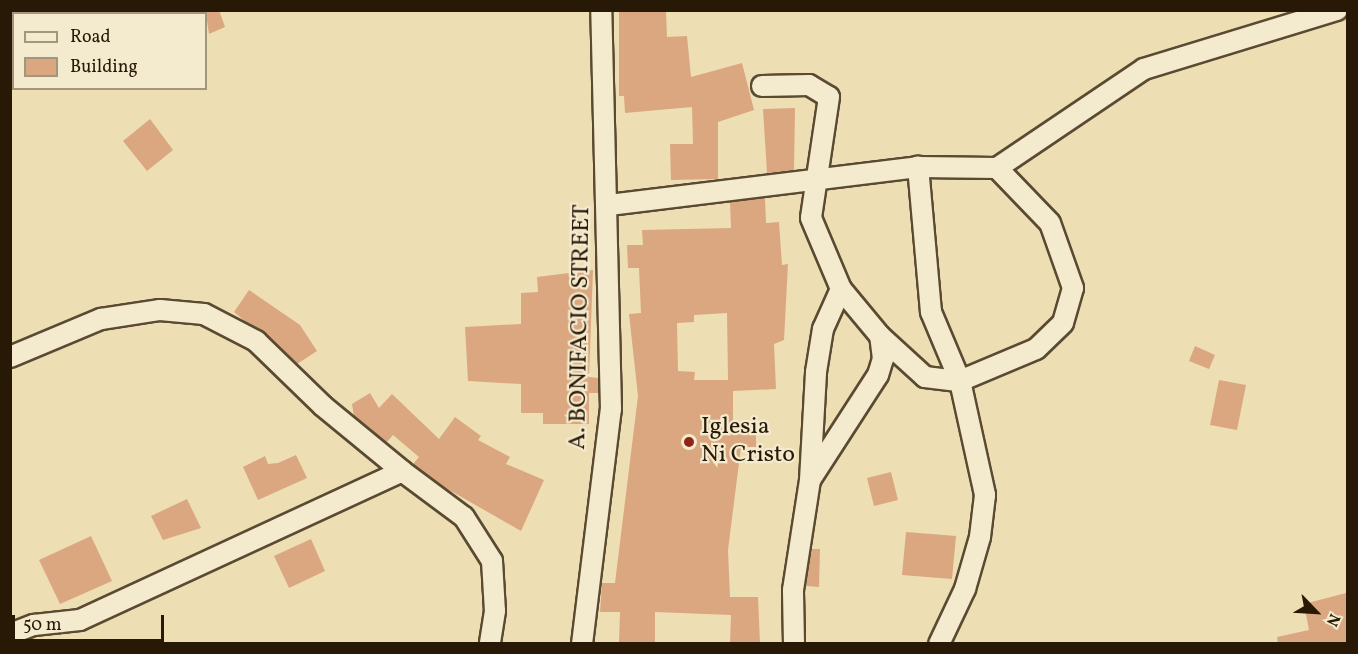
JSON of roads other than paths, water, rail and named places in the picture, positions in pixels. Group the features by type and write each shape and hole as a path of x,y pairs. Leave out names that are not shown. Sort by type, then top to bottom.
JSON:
{"street":[{"name":"A. BONIFACIO STREET","path":"582,644 611,410 609,205 601,10"},
{"path":"609,205 918,167 997,168 1144,69 1337,10"},
{"path":"762,86 809,85 829,97 811,218 841,289 880,336 925,377 960,381 1036,349 1063,323 1073,288 1050,223 997,168"},
{"path":"918,167 930,312 960,381 985,495 980,537 964,590 939,644"},
{"path":"794,644 793,590 810,480 821,339 841,289"},
{"path":"10,357 101,319 160,310 204,314 256,341 323,406 402,471 464,517 492,561 495,611 490,644"},
{"path":"810,480 878,375 883,359 880,336"},
{"path":"10,634 34,625 80,620 402,471"}],"place":[{"name":"Iglesia Ni Cristo","path":"689,442"}]}
